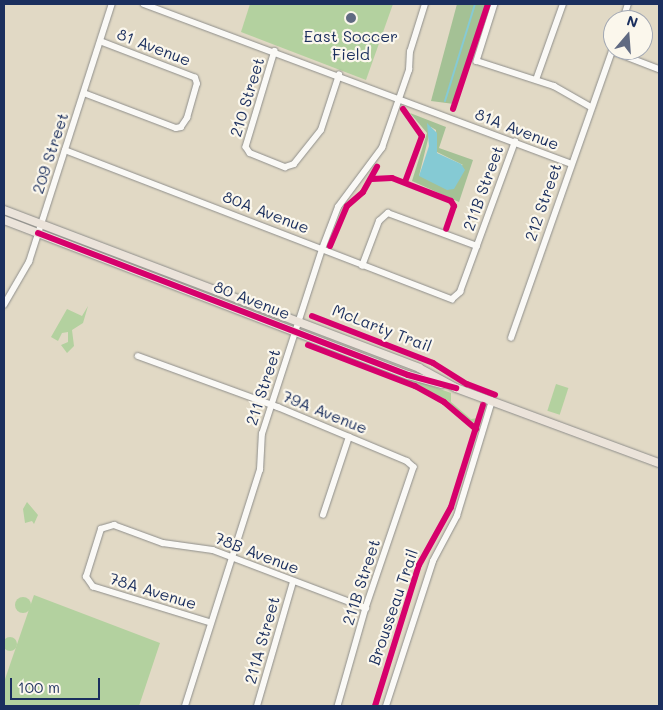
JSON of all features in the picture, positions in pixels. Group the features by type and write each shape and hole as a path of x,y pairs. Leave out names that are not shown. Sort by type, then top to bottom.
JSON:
{"main road":[{"name":"80 Avenue","path":"4,210 419,368 456,388"},
{"name":"80 Avenue","path":"4,220 408,375 456,388 659,463"}],"street":[{"name":"209 Street","path":"4,306 23,276 112,4"},
{"name":"81A Avenue","path":"144,4 275,51 571,164"},
{"name":"211 Street","path":"185,706 260,470 262,434 322,249 338,206 379,154 398,99 426,4"},
{"path":"495,4 477,60 554,86 591,108"},
{"path":"536,80 563,4"},
{"name":"81 Avenue","path":"84,93 181,127 196,79 101,42"},
{"name":"210 Street","path":"275,51 246,150 291,167 320,130 339,75"},
{"name":"212 Street","path":"511,338 608,60"},
{"path":"637,60 659,69"},
{"name":"211B Street","path":"456,298 515,142"},
{"name":"80A Avenue","path":"65,150 448,299 456,298"},
{"path":"362,266 384,214 394,214 477,246"},
{"name":"79A Avenue","path":"138,356 272,405 407,461 414,467"},
{"path":"386,706 430,569 457,516 492,401"},
{"path":"323,515 349,437"},
{"name":"211B Street","path":"338,706 366,608 414,467"},
{"name":"78B Avenue","path":"88,583 86,578 101,530 106,525 163,543 202,547 366,608"},
{"name":"211A Street","path":"257,706 293,582"},
{"name":"78A Avenue","path":"88,583 211,623"}],"green space":[{"path":"250,4 393,4 366,80 241,32"},
{"path":"457,4 486,4 454,104 431,101"},
{"path":"410,113 446,127 439,148 473,160 459,202 412,181 427,133","holes":["431,127 436,130 437,152 463,165 419,176"]},
{"path":"88,306 83,323 72,330 74,346 67,353 61,345 68,342 68,332 62,333 58,341 51,337 67,309 82,316"},
{"path":"302,340 451,393 451,402 471,419 478,418 476,424 416,385"},
{"path":"556,384 568,388 560,415 547,411"},
{"path":"27,502 38,515 34,524 32,521 25,523 23,509"},
{"path":"34,595 160,643 139,706 4,706 4,682"},
{"path":"23,597 31,605 23,613 15,605"},
{"path":"7,637 13,637 17,644 13,651 7,651 3,647 3,641"}],"water":[{"path":"427,123 437,133 437,153 461,164 465,170 454,189 447,190 419,176 429,146"}],"waterway":[{"path":"445,101 475,4"}],"cycle path":[{"path":"453,109 488,4"},
{"path":"403,109 422,136 405,182"},
{"path":"330,246 347,206 363,192 377,167"},
{"path":"372,179 392,178 451,201 454,206 446,229"},
{"path":"38,233 408,375 456,388"},
{"name":"McLarty Trail","path":"312,316 433,363 467,384 495,395"},
{"path":"308,345 415,386 444,402 476,429"},
{"name":"Brousseau Trail","path":"375,706 419,565 451,507 483,405"}],"place":[{"name":"East Soccer Field","path":"351,18"}]}
